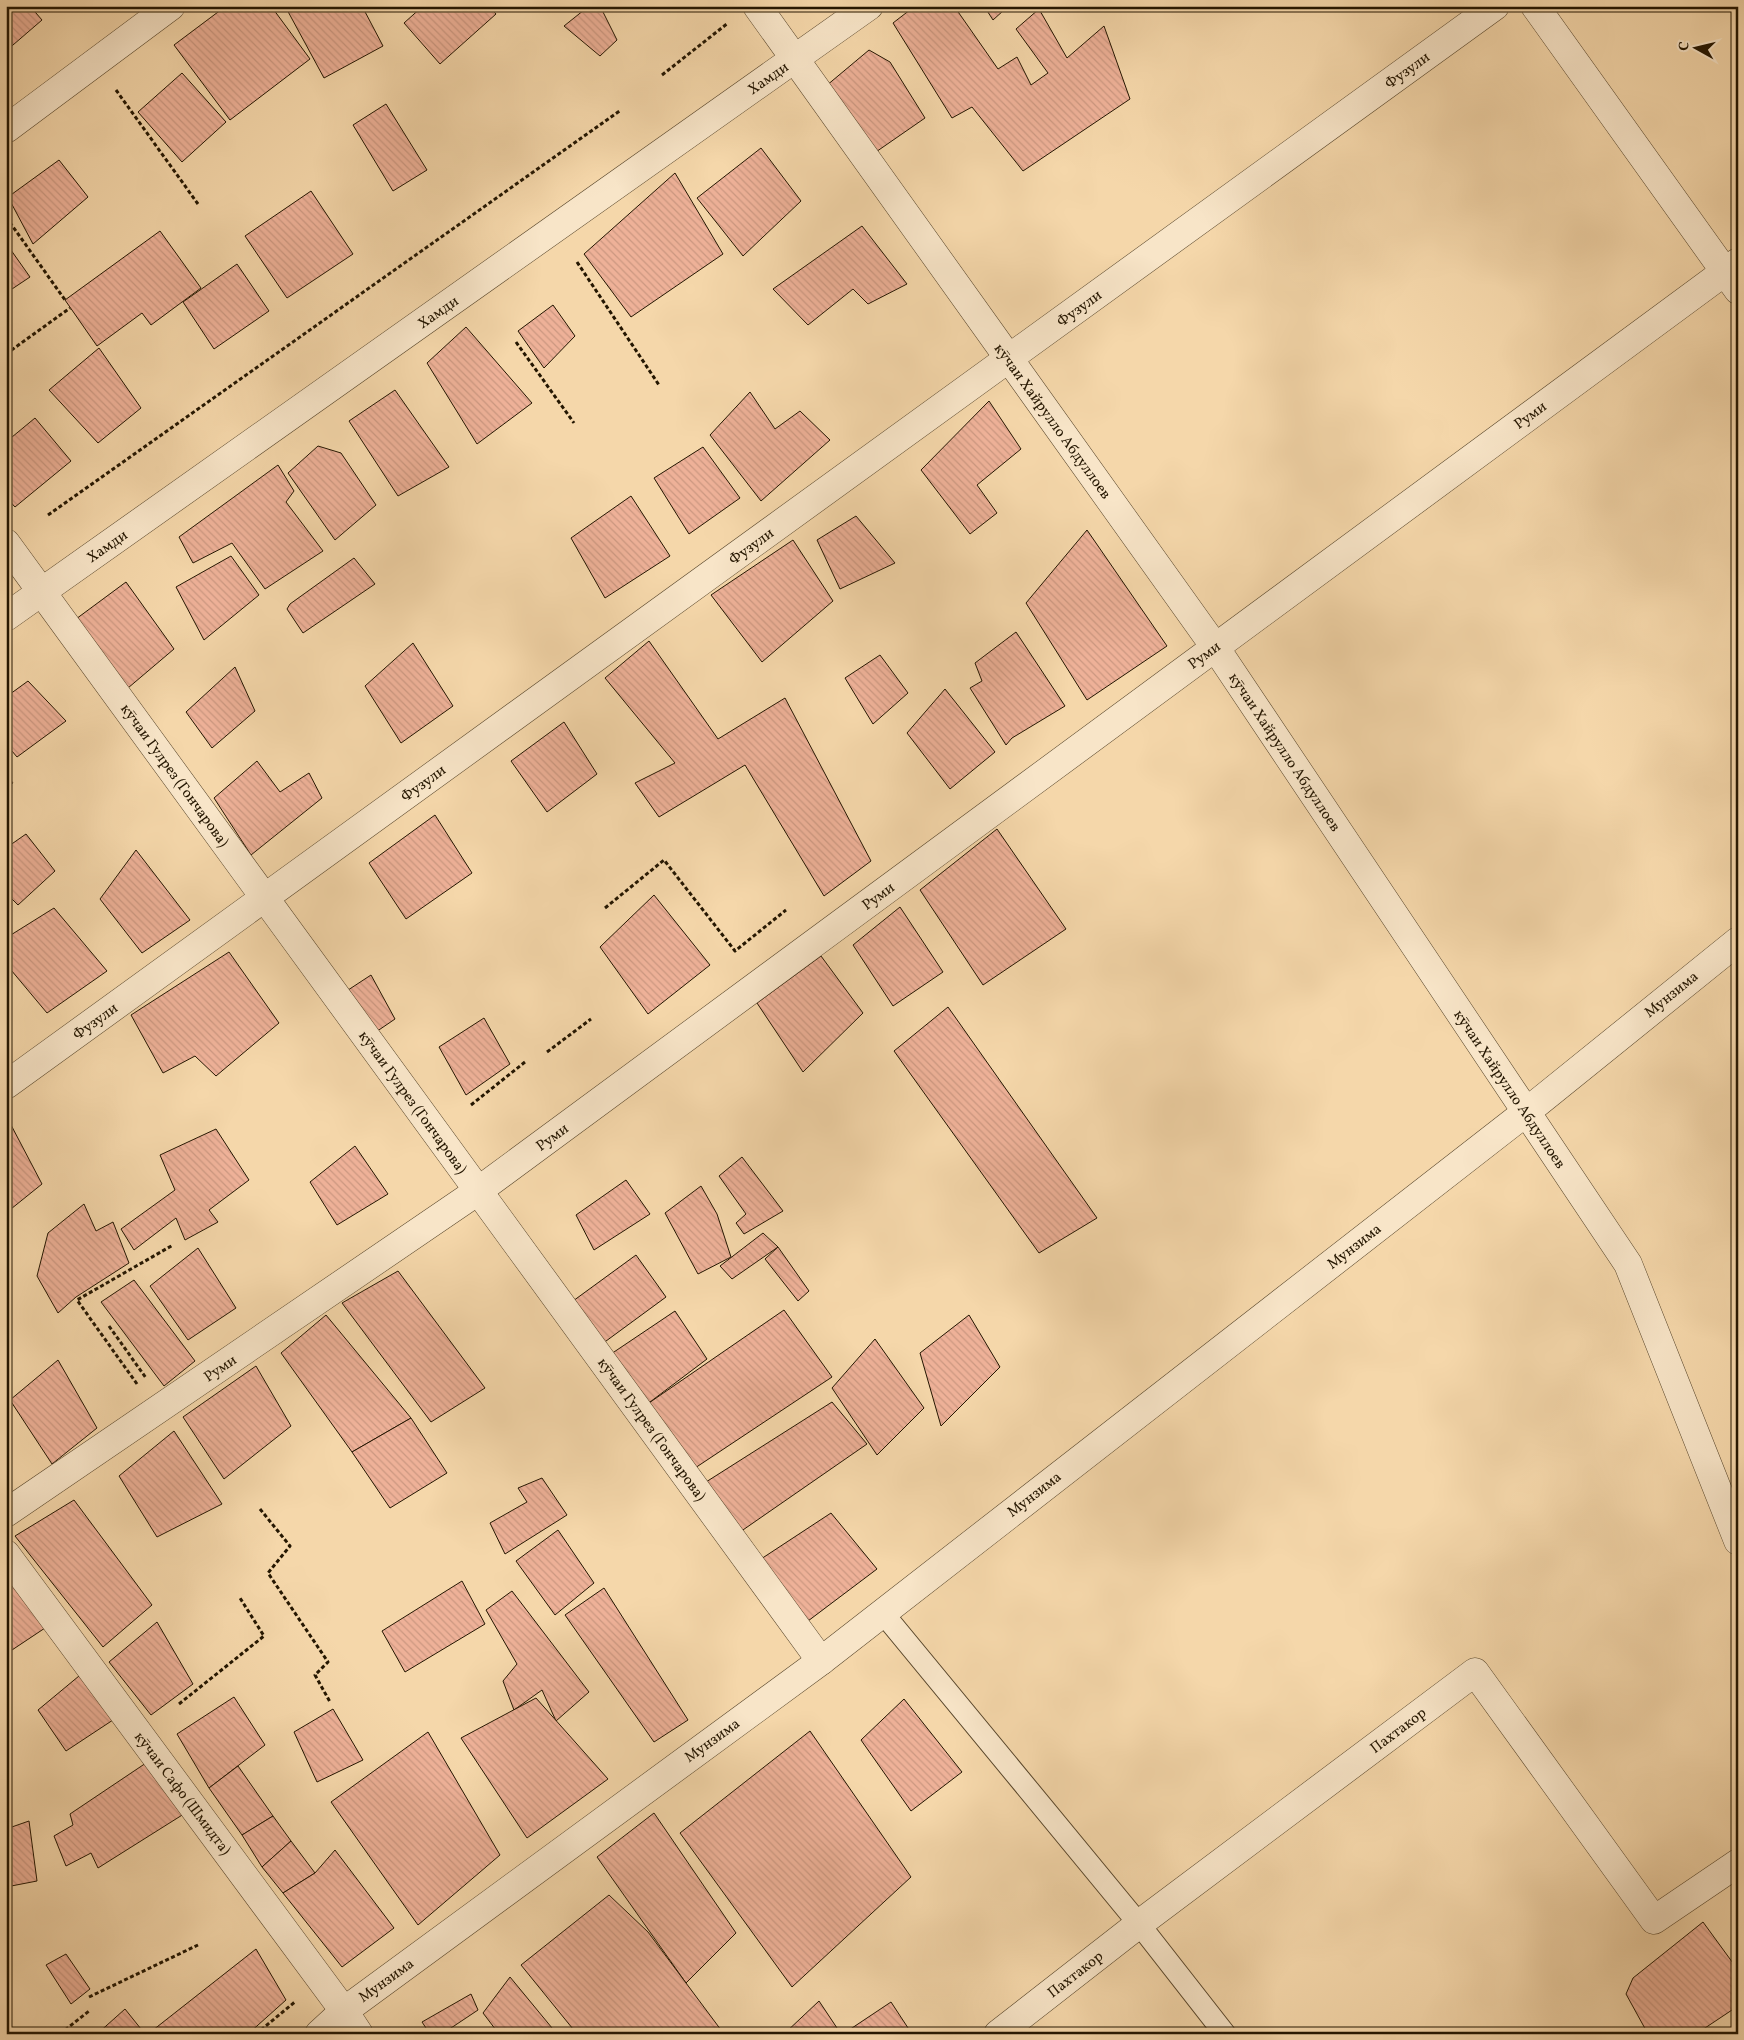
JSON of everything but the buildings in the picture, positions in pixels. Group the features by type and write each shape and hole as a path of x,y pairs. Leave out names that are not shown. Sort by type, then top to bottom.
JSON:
{"street":[{"path":"6,128 171,6"},
{"name":"кӯчаи Хайрулло Абдуллоев","path":"757,6 1215,647 1525,1113 1628,1264 1738,1541"},
{"name":"Хамди","path":"6,617 869,6"},
{"name":"Фузули","path":"6,1084 1495,6"},
{"path":"1535,6 1733,274"},
{"name":"Руми","path":"6,1513 478,1191 1215,647 1733,274"},
{"name":"кӯчаи Гулрез (Гончарова)","path":"6,543 821,1661"},
{"name":"Мунзима","path":"319,2034 344,2011 821,1661 1525,1113 1738,940"},
{"name":"кӯчаи Сафо (Шмидта)","path":"6,1554 344,2011 359,2034"},
{"name":"Пахтакор","path":"998,2034 1139,1924 1475,1672 1654,1920 1738,1863"}],"lane":[{"path":"882,1612 1139,1924 1224,2034"}],"path":[{"path":"662,75 730,21"},
{"path":"116,90 198,204"},
{"path":"48,515 621,110"},
{"path":"6,217 64,300"},
{"path":"576,262 659,385"},
{"path":"6,354 70,308"},
{"path":"516,342 574,423"},
{"path":"605,908 664,860 734,950 786,910"},
{"path":"546,1052 591,1019"},
{"path":"471,1105 525,1062"},
{"path":"139,1387 77,1300 172,1245"},
{"path":"109,1326 149,1382"},
{"path":"260,1509 290,1546 268,1573 328,1662 315,1675 330,1702"},
{"path":"178,1704 264,1636 240,1598"},
{"path":"89,1997 198,1945"},
{"path":"256,2034 303,1995"},
{"path":"60,2034 89,2011"}]}
